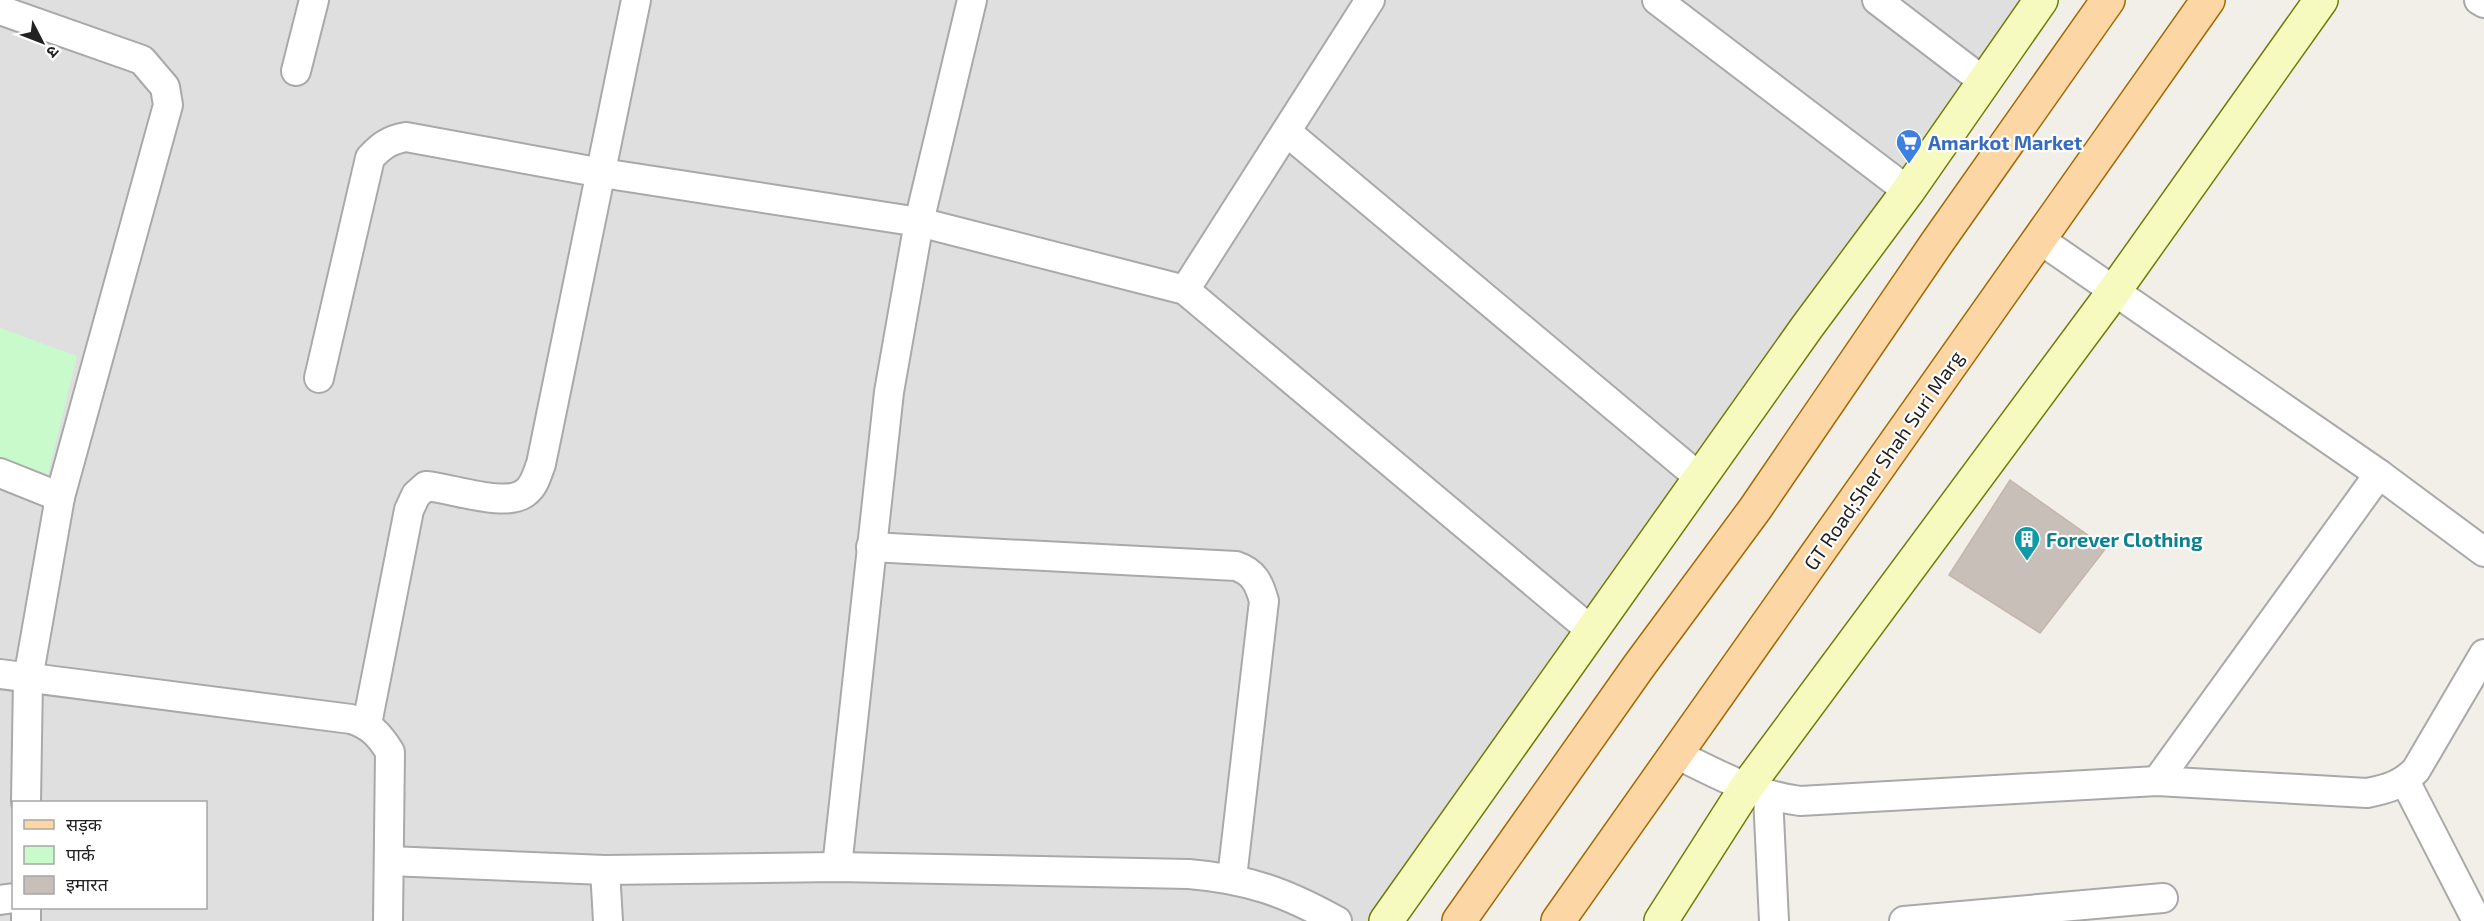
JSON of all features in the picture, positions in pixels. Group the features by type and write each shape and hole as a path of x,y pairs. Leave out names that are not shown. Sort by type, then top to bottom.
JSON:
{"main road":[{"path":"1386,921 1700,478 1908,191 2041,0"},
{"path":"1459,921 1639,666 1755,508 1935,244 2108,0"},
{"name":"GT Road;Sher Shah Suri Marg","path":"1558,921 2208,0"},
{"path":"1661,921 1757,792 2321,0"}],"street":[{"path":"296,71 314,0"},
{"path":"367,724 409,510 416,495 426,486 508,500 525,494 534,483 541,464 636,0"},
{"path":"837,867 889,392 919,222 972,0"},
{"path":"1185,290 1288,133 1370,0"},
{"path":"1657,0 1908,191"},
{"path":"1877,0 1983,81"},
{"path":"2479,0 2484,3"},
{"path":"0,10 142,60 165,87 168,105 60,497 28,679 26,801"},
{"path":"1288,133 1700,478"},
{"path":"319,378 370,159 379,147 392,140 406,137 602,172 919,222 1185,290 1593,632"},
{"path":"2040,239 2379,474 2484,552"},
{"path":"0,473 60,497"},
{"path":"2157,781 2379,474"},
{"path":"871,547 1236,566 1249,570 1259,585 1264,601 1232,878"},
{"path":"1676,754 1757,792 1818,801 2157,781 2367,793 2388,789 2405,781 2416,770 2484,654"},
{"path":"0,674 351,719 367,724 381,737 390,752 388,921"},
{"path":"2405,781 2477,921"},
{"path":"1757,792 1774,921"},
{"path":"389,861 605,870 837,867 1189,874 1232,878 1276,890 1337,921"},
{"path":"605,870 608,921"},
{"path":"1904,921 2163,898"}],"shaded area":[{"path":"0,0 2021,0 1373,921 0,921"}],"green space":[{"path":"0,328 77,356 48,474 0,457"}],"building":[{"name":"Forever Clothing","path":"2010,480 2106,548 2040,633 1949,575"}],"place":[{"name":"Amarkot Market","path":"1909,165"},
{"name":"Forever Clothing","path":"2027,562"}]}
